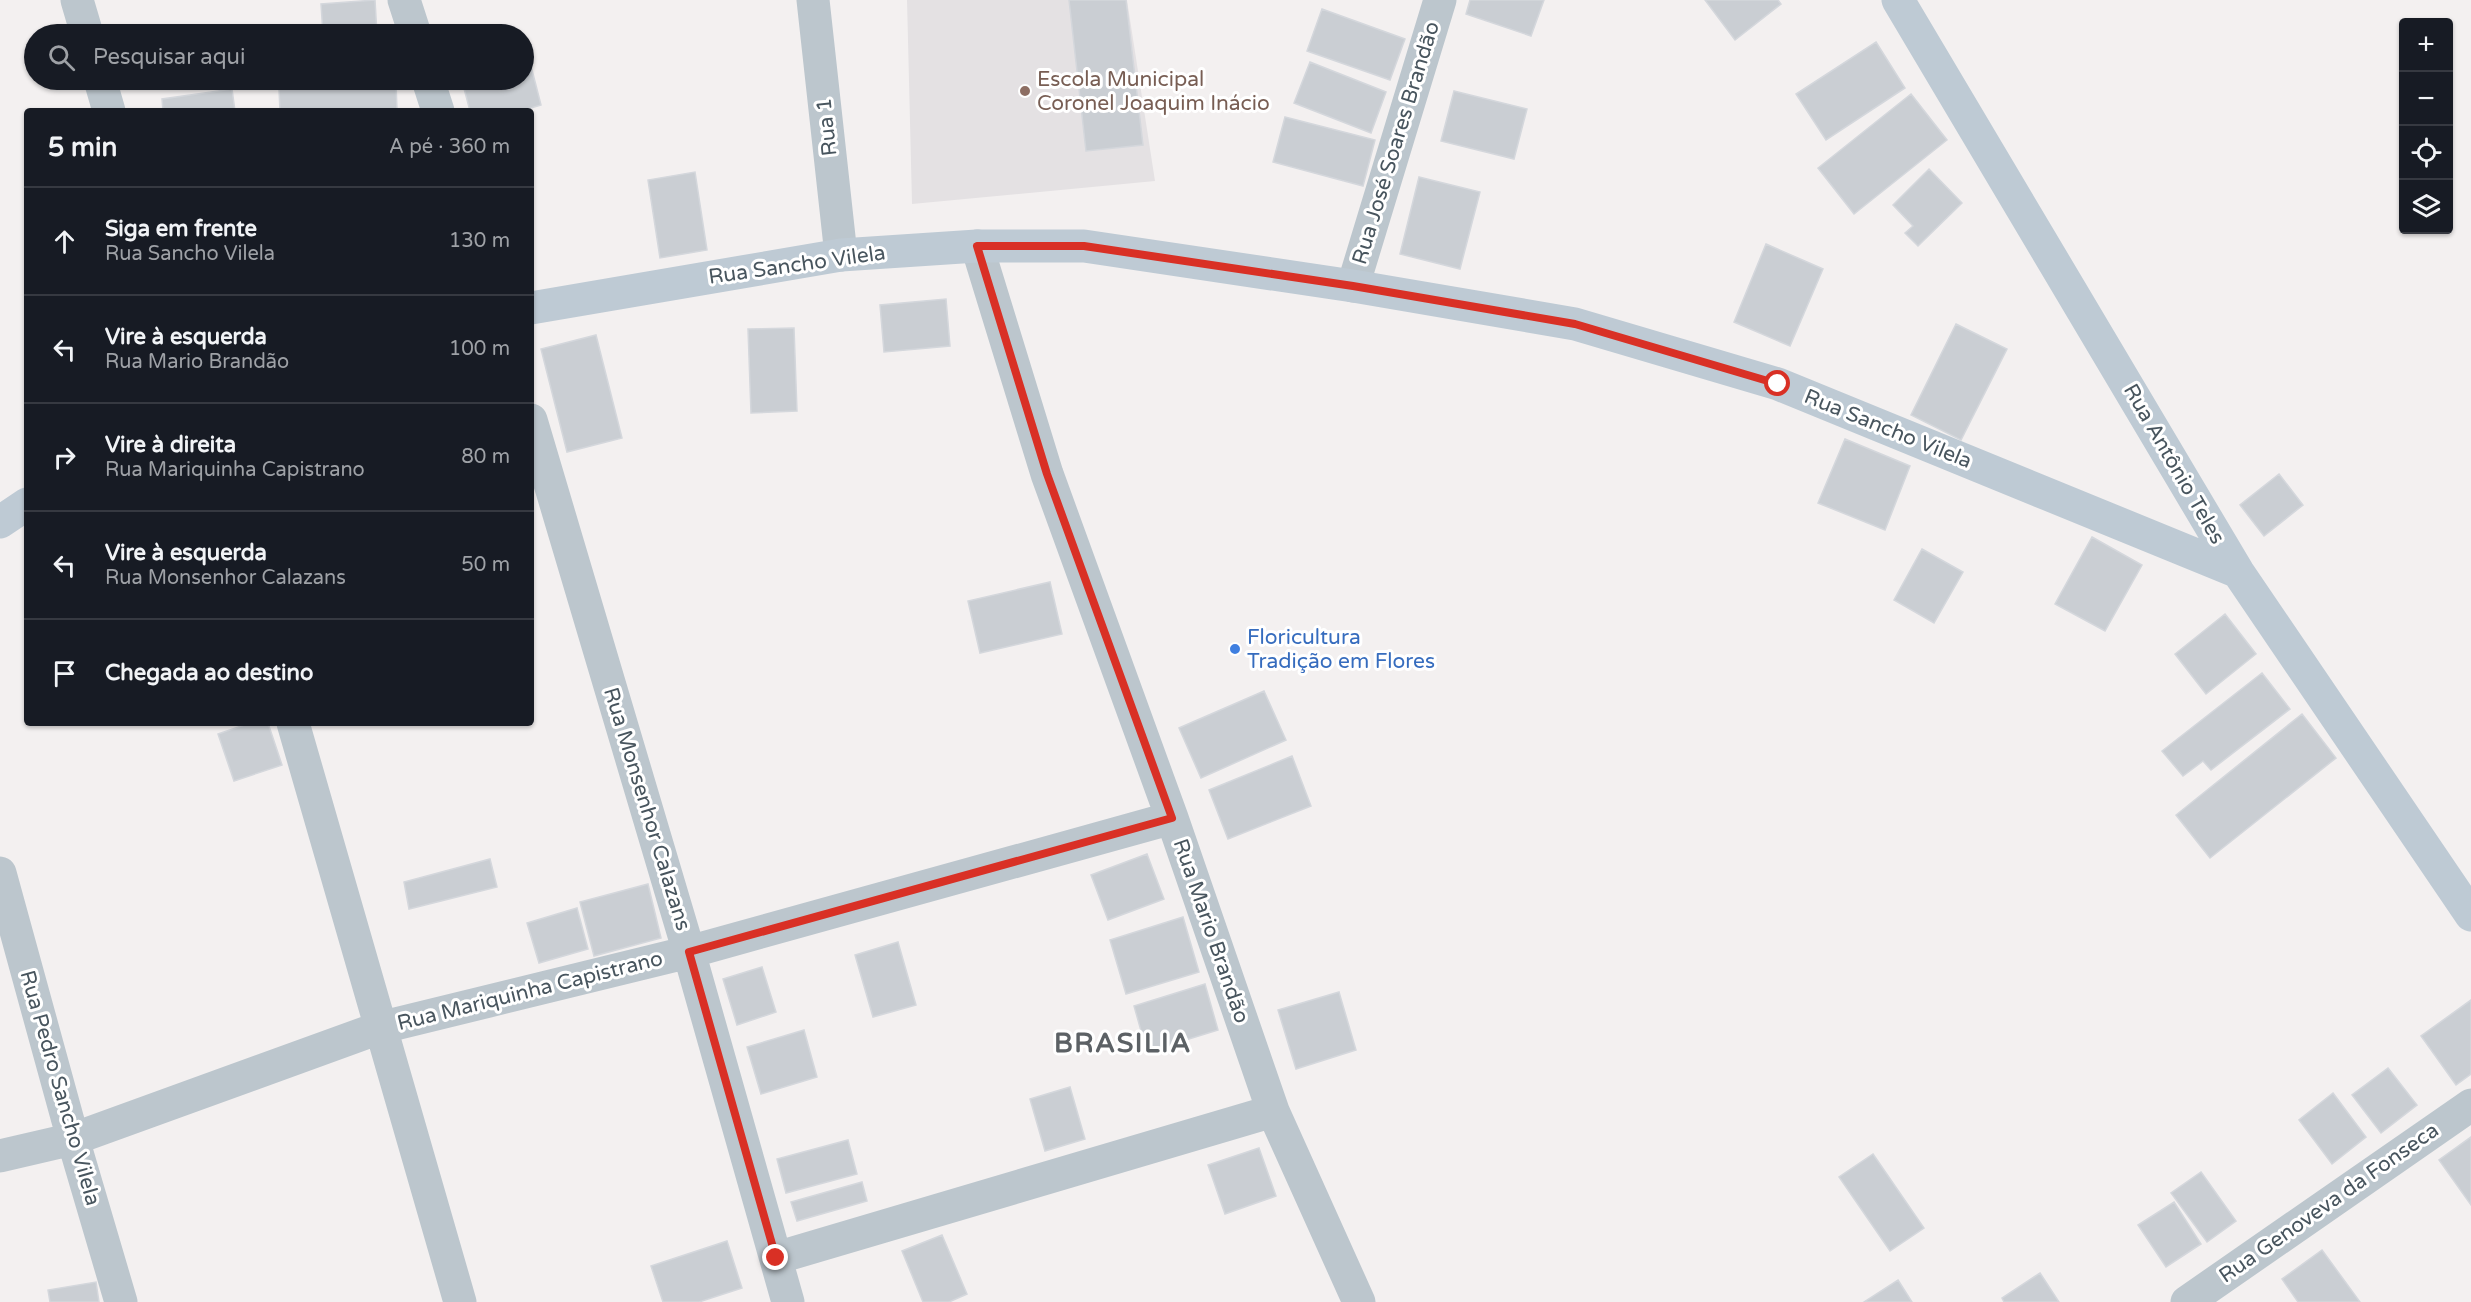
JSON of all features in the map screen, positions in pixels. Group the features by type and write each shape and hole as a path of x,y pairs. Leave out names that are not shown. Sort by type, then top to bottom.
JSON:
{"main road":[{"name":"Rua Antônio Teles","path":"1898,0 2238,572 2471,915"},
{"name":"Rua Sancho Vilela","path":"534,307 841,255 977,246 1084,246 1353,286 1575,324 1778,384 2238,572"},
{"path":"0,522 24,506"}],"street":[{"path":"77,0 84,24"},
{"path":"404,0 412,24"},
{"name":"Rua 1","path":"813,0 841,255"},
{"name":"Rua José Soares Brandão","path":"1353,286 1440,0"},
{"path":"103,90 108,108"},
{"path":"431,90 437,108"},
{"name":"Rua Mario Brandão","path":"977,246 1047,474 1172,818 1273,1111 1359,1302"},
{"name":"Rua Monsenhor Calazans","path":"534,430 689,952 788,1302"},
{"path":"294,726 379,1028 460,1302"},
{"name":"Rua Mariquinha Capistrano","path":"0,1156 73,1139 379,1028 689,952 1172,818"},
{"name":"Rua Pedro Sancho Vilela","path":"0,873 73,1139 121,1302"},
{"name":"Rua Genoveva da Fonseca","path":"2187,1302 2471,1105"},
{"path":"776,1258 1273,1111"}],"shaded area":[{"name":"Escola Municipal Coronel Joaquim Inácio","path":"907,0 1127,0 1155,181 912,204"}],"building":[{"path":"375,0 376,24 322,24 321,4"},
{"path":"1069,0 1126,0 1143,145 1086,151"},
{"path":"1470,0 1544,0 1531,36 1466,14"},
{"path":"1705,0 1778,0 1781,4 1735,40"},
{"path":"1322,9 1405,39 1390,80 1307,51"},
{"path":"1876,42 1905,88 1826,140 1796,94"},
{"path":"1310,62 1386,92 1371,133 1294,103"},
{"path":"534,78 541,105 531,108 469,108 464,90 534,90"},
{"path":"232,90 235,108 163,108 162,99"},
{"path":"279,90 396,90 397,108 280,108"},
{"path":"1454,91 1527,109 1514,159 1441,141"},
{"path":"1911,94 1947,140 1854,214 1818,168"},
{"path":"1285,117 1375,140 1363,186 1273,162"},
{"path":"1929,169 1962,203 1918,246 1905,233 1913,226 1893,205"},
{"path":"695,172 707,250 660,258 648,180"},
{"path":"1419,177 1480,192 1460,269 1400,254"},
{"path":"1766,244 1823,269 1790,346 1734,322"},
{"path":"946,299 950,346 884,352 880,305"},
{"path":"1956,324 2007,349 1961,440 1911,415"},
{"path":"794,328 797,411 751,413 748,329"},
{"path":"596,335 622,438 567,452 541,349"},
{"path":"1845,439 1910,466 1885,530 1818,503"},
{"path":"2279,474 2303,505 2264,536 2240,505"},
{"path":"2092,537 2142,565 2105,631 2055,604"},
{"path":"1922,549 1963,572 1934,623 1894,600"},
{"path":"1050,582 1062,634 980,653 968,601"},
{"path":"2225,614 2256,654 2206,694 2175,654"},
{"path":"2262,673 2290,709 2211,770 2203,761 2183,776 2162,751"},
{"path":"1264,691 1286,740 1201,778 1179,728"},
{"path":"2302,714 2336,758 2210,858 2176,815"},
{"path":"241,726 269,726 282,765 234,781 218,734"},
{"path":"1292,756 1311,806 1228,839 1209,790"},
{"path":"1147,854 1164,899 1108,920 1091,875"},
{"path":"490,859 497,887 409,909 404,882"},
{"path":"648,884 661,938 594,956 580,902"},
{"path":"577,908 588,949 539,963 527,923"},
{"path":"1183,917 1199,972 1126,994 1110,940"},
{"path":"898,942 916,1005 873,1017 855,955"},
{"path":"762,967 776,1012 737,1025 723,979"},
{"path":"1205,984 1218,1030 1147,1052 1134,1006"},
{"path":"1339,992 1356,1050 1296,1069 1278,1010"},
{"path":"2471,1000 2471,1074 2456,1085 2421,1036"},
{"path":"804,1030 817,1077 761,1094 747,1047"},
{"path":"2388,1068 2417,1105 2381,1133 2352,1095"},
{"path":"1070,1087 1085,1139 1045,1151 1030,1099"},
{"path":"2333,1093 2366,1137 2332,1164 2299,1120"},
{"path":"2471,1137 2471,1205 2439,1160"},
{"path":"848,1140 857,1174 786,1193 777,1159"},
{"path":"1259,1148 1276,1196 1225,1214 1208,1165"},
{"path":"1873,1154 1924,1228 1890,1251 1839,1177"},
{"path":"2201,1172 2236,1221 2207,1242 2171,1193"},
{"path":"862,1182 867,1201 797,1221 791,1202"},
{"path":"2174,1202 2201,1244 2166,1267 2138,1225"},
{"path":"942,1235 967,1294 949,1302 923,1302 902,1251"},
{"path":"727,1241 742,1288 699,1302 663,1302 651,1266"},
{"path":"2322,1250 2360,1302 2298,1302 2282,1279"},
{"path":"2040,1273 2059,1302 2004,1302 2002,1298"},
{"path":"1898,1280 1912,1302 1864,1302"},
{"path":"96,1282 99,1302 50,1302 48,1290"}],"place":[{"name":"Escola Municipal Coronel Joaquim Inácio","path":"1025,91"},
{"name":"Floricultura Tradição em Flores","path":"1235,649"}],"district":[{"name":"BRASILIA","path":"1123,1043"}],"route":[{"path":"776,1258 689,952 1172,818 1047,474 977,246 1084,246 1353,286 1575,324 1778,384"}]}
